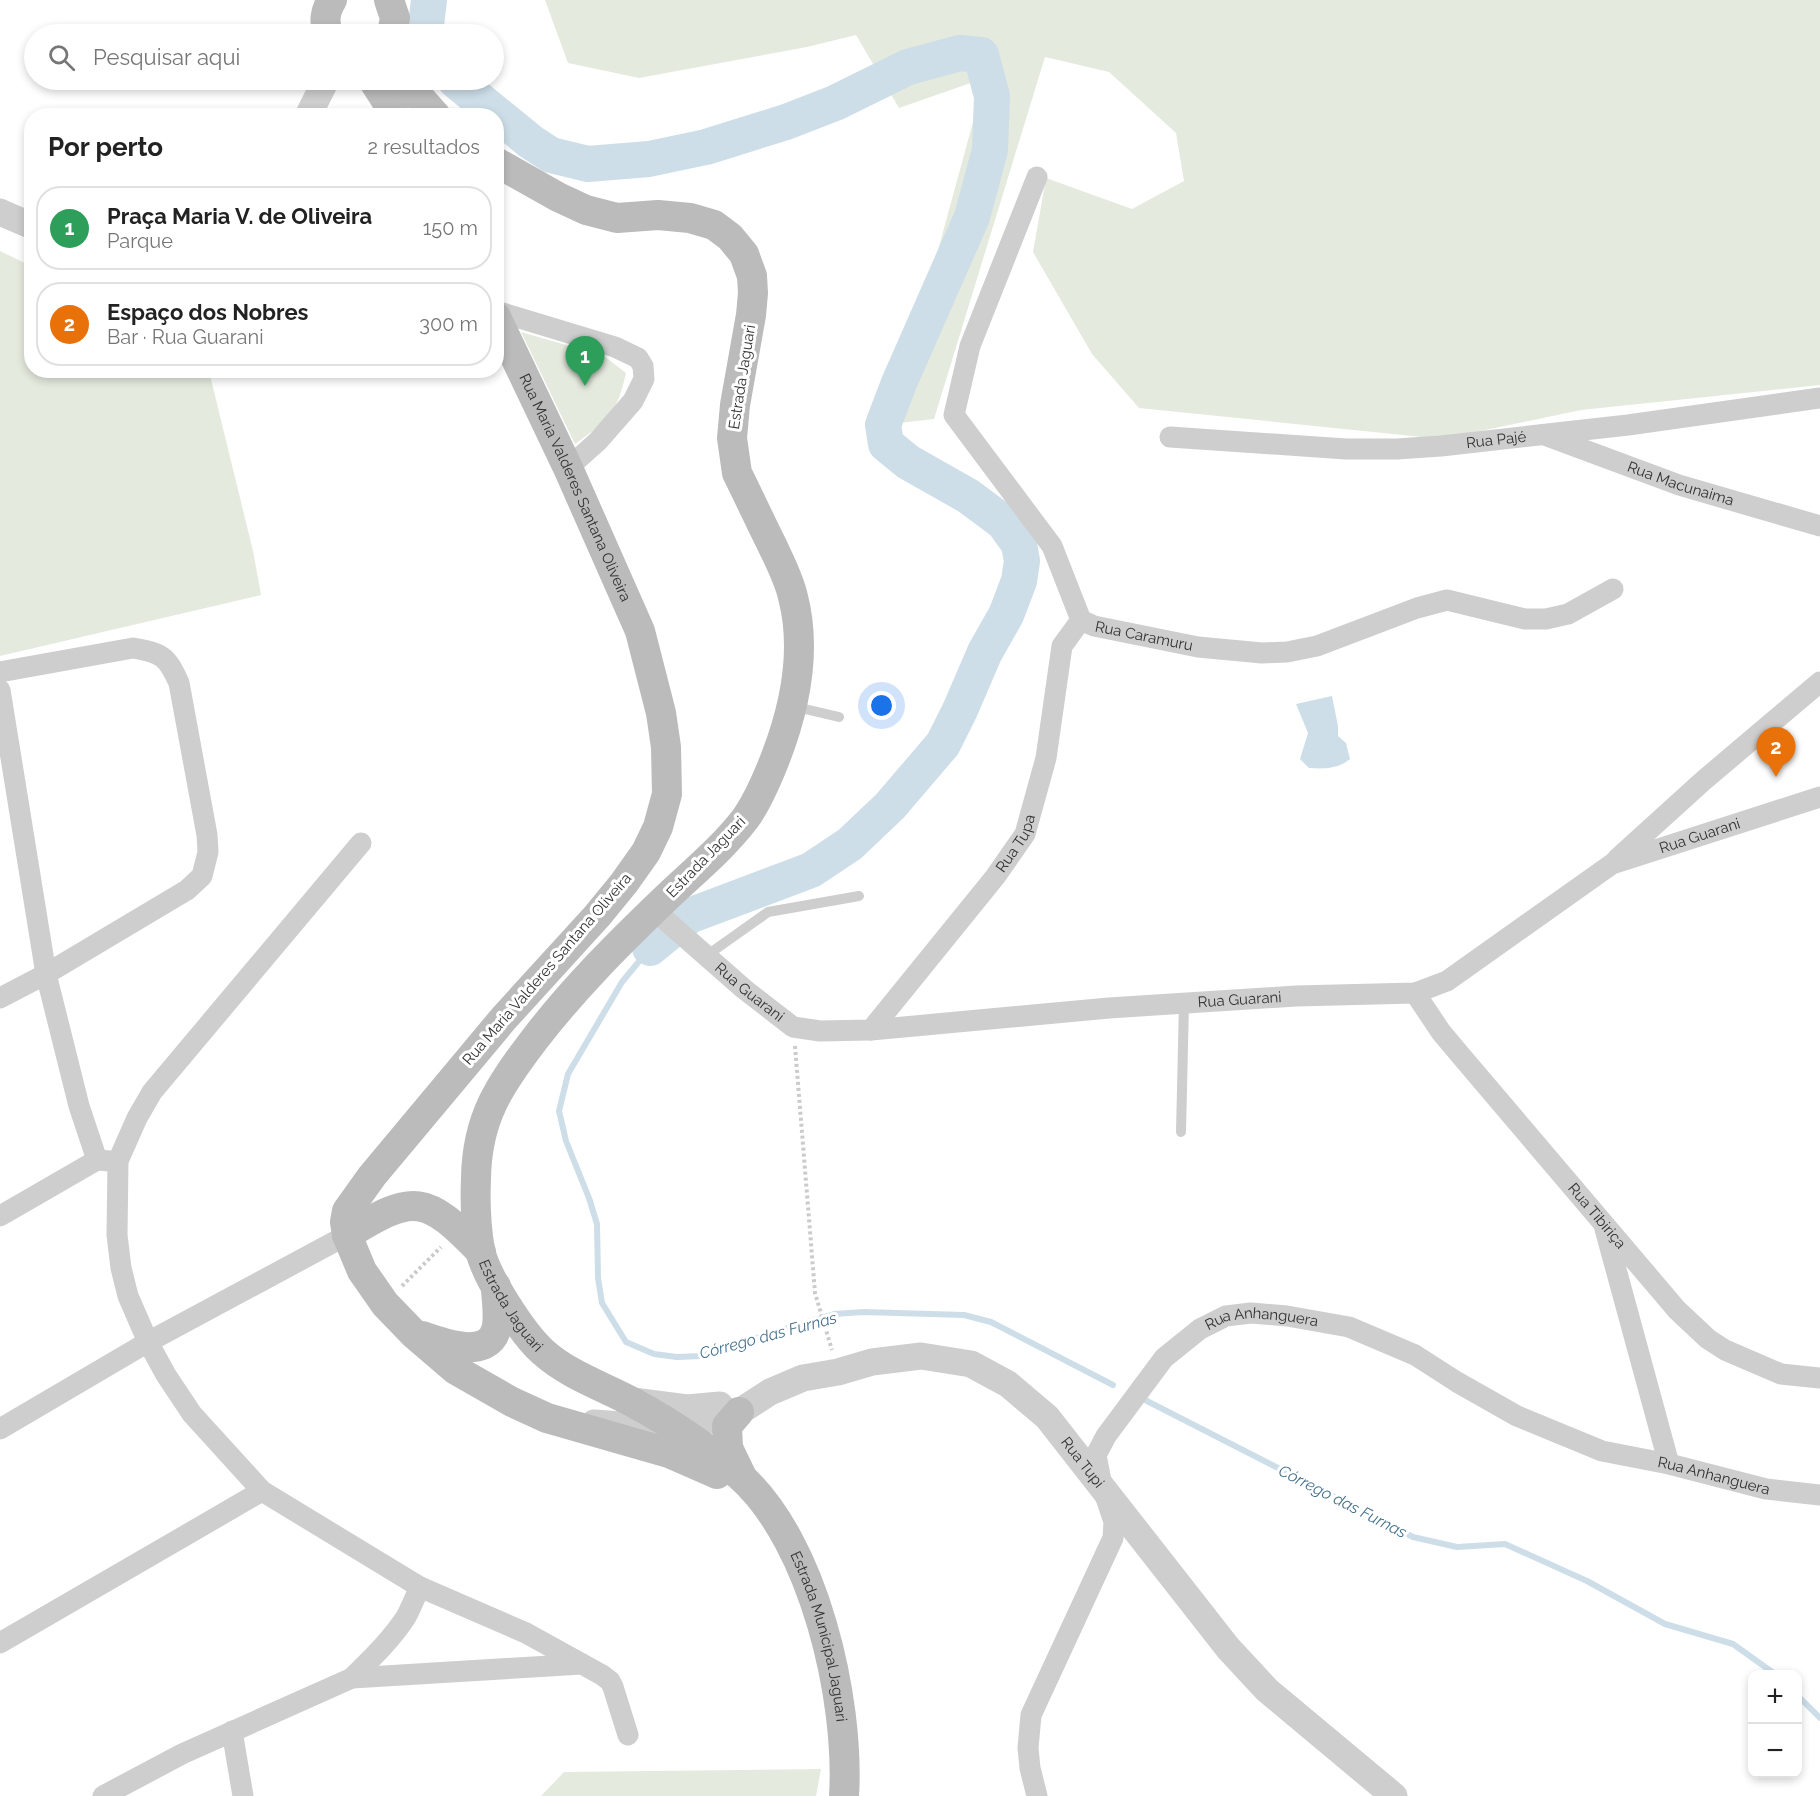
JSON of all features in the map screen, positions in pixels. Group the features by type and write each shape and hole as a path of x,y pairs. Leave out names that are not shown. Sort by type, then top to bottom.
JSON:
{"main road":[{"path":"379,90 391,108"},
{"path":"413,90 429,108"},
{"name":"Estrada Jaguari","path":"504,167 586,210 617,218 658,215 690,218 714,225 730,237 744,254 752,276 751,315 735,405 733,453 737,473 789,583 795,601 800,632 797,679 786,734 762,790 746,817 660,915 602,961 566,1001 502,1082 490,1105 481,1134 475,1183 481,1252 496,1286 524,1331 541,1351 586,1381 631,1401 677,1429 748,1484"},
{"name":"Rua Maria Valderes Santana Oliveira","path":"504,335 568,468 640,631 662,713 666,747 667,794 658,827 646,852 597,916 496,1027 352,1202 345,1222 347,1235 362,1271 385,1304 414,1334 456,1370 512,1402 547,1418 669,1453 748,1484"},
{"path":"540,978 566,1001"},
{"path":"347,1235 384,1213 407,1205 430,1209 453,1223 481,1252"},
{"path":"414,1334 441,1343 460,1346 475,1347 484,1344 496,1331 496,1286"},
{"path":"739,1412 727,1426 728,1448 748,1484"},
{"name":"Estrada Municipal Jaguari","path":"748,1484 774,1516 811,1587 836,1685 846,1769 844,1796"}],"street":[{"path":"306,90 306,108"},
{"path":"310,108 320,90"},
{"name":"Rua Caramuru","path":"1037,177 970,346 954,415 1052,546 1081,620 1094,626 1198,647 1253,652 1287,651 1317,645 1417,608 1446,600 1525,619 1546,619 1568,614 1614,589"},
{"path":"0,212 24,222"},
{"path":"504,313 615,347 638,358 643,366 644,379 633,401 598,441 568,468"},
{"name":"Rua Pajé","path":"1170,437 1346,449 1397,449 1628,425 1820,398"},
{"name":"Rua Macunaima","path":"1544,434 1679,485 1820,526"},
{"name":"Rua Tupa","path":"872,1030 995,877 1025,834 1046,758 1062,646 1081,620"},
{"path":"0,672 133,648 153,651 171,664 179,683 207,835 208,852 202,876 187,890 46,974 0,998"},
{"path":"1612,864 1703,781 1820,682"},
{"path":"0,690 46,974 79,1106 108,1160 120,1268 128,1296 148,1342 166,1375 192,1414 262,1491 420,1587 526,1633 610,1682 628,1735"},
{"name":"Rua Guarani","path":"660,915 793,1027 820,1031 872,1030 1184,1003 1296,996 1415,993 1447,981 1612,864 1820,797"},
{"path":"0,1216 108,1160 152,1092 361,843"},
{"name":"Rua Tibiriça","path":"1415,993 1441,1032 1677,1310 1708,1339 1725,1350 1781,1374 1820,1378"},
{"path":"1603,1222 1670,1464"},
{"path":"0,1429 148,1342 347,1235"},
{"name":"Rua Anhanguera","path":"1037,1796 1029,1768 1031,1715 1113,1538 1114,1522 1102,1486 1096,1455 1106,1436 1164,1358 1200,1329 1226,1316 1251,1313 1287,1316 1349,1327 1415,1355 1517,1416 1602,1451 1670,1464 1766,1489 1820,1496"},
{"name":"Rua Tupi","path":"677,1429 739,1412 770,1392 804,1378 838,1372 872,1362 921,1356 971,1364 1008,1384 1047,1417 1228,1648 1267,1690 1394,1796"},
{"path":"631,1401 687,1408 729,1404 770,1392"},
{"name":"Rua Maria Valderes Santana Oliveira","path":"547,1418 618,1426 677,1429"},
{"path":"0,1642 262,1491"},
{"path":"352,1678 399,1626 407,1615 420,1587"},
{"path":"103,1796 232,1731 352,1678 582,1664"},
{"path":"232,1731 243,1796"}],"lane":[{"path":"792,705 839,717"},
{"path":"706,956 768,912 859,896"},
{"path":"1181,1132 1184,1003"}],"path":[{"path":"793,1027 815,1293 828,1334"},
{"path":"385,1304 458,1229"}],"shaded area":[{"path":"545,0 1820,0 1820,385 1581,410 1442,439 1139,408 1092,354 1033,252 1046,178 1132,209 1184,181 1176,133 1109,72 1045,57 934,419 899,423 898,397 985,78 899,108 856,35 807,47 639,78 568,63"},
{"path":"0,251 24,263 24,378 211,378 253,551 261,595 0,656"},
{"path":"521,332 604,356 626,373 619,398 610,415 596,429 575,444"},
{"path":"1332,696 1338,736 1346,743 1350,759 1331,768 1309,768 1300,759 1308,733 1296,704"},
{"path":"821,1769 816,1796 541,1796 564,1772"}],"waterway":[{"path":"426,24 429,0"},
{"path":"504,120 551,155 588,164 649,159 706,147 786,122 835,103 908,67 960,53 981,55 992,96 990,150 972,217 899,383 883,425 886,444 908,462 968,496 1003,522 1019,544 1022,561 1019,581 1006,615 985,652 943,744 890,806 850,844 811,870 689,916 650,948"},
{"path":"467,90 489,108"},
{"name":"Córrego das Furnas","path":"650,948 622,982 568,1074 559,1111 566,1141 597,1224 598,1278 602,1303 626,1342 654,1354 677,1357 702,1356 834,1314 864,1312 964,1315 991,1322 1113,1385"},
{"name":"Córrego das Furnas","path":"1145,1400 1413,1537 1457,1547 1505,1544 1587,1581 1665,1624 1733,1644 1769,1670"},
{"name":"Córrego das Furnas","path":"1802,1700 1820,1718"}],"place":[{"name":"Praça Maria V. de Oliveira","path":"585,386"},
{"name":"Espaço dos Nobres","path":"1776,777"}]}
